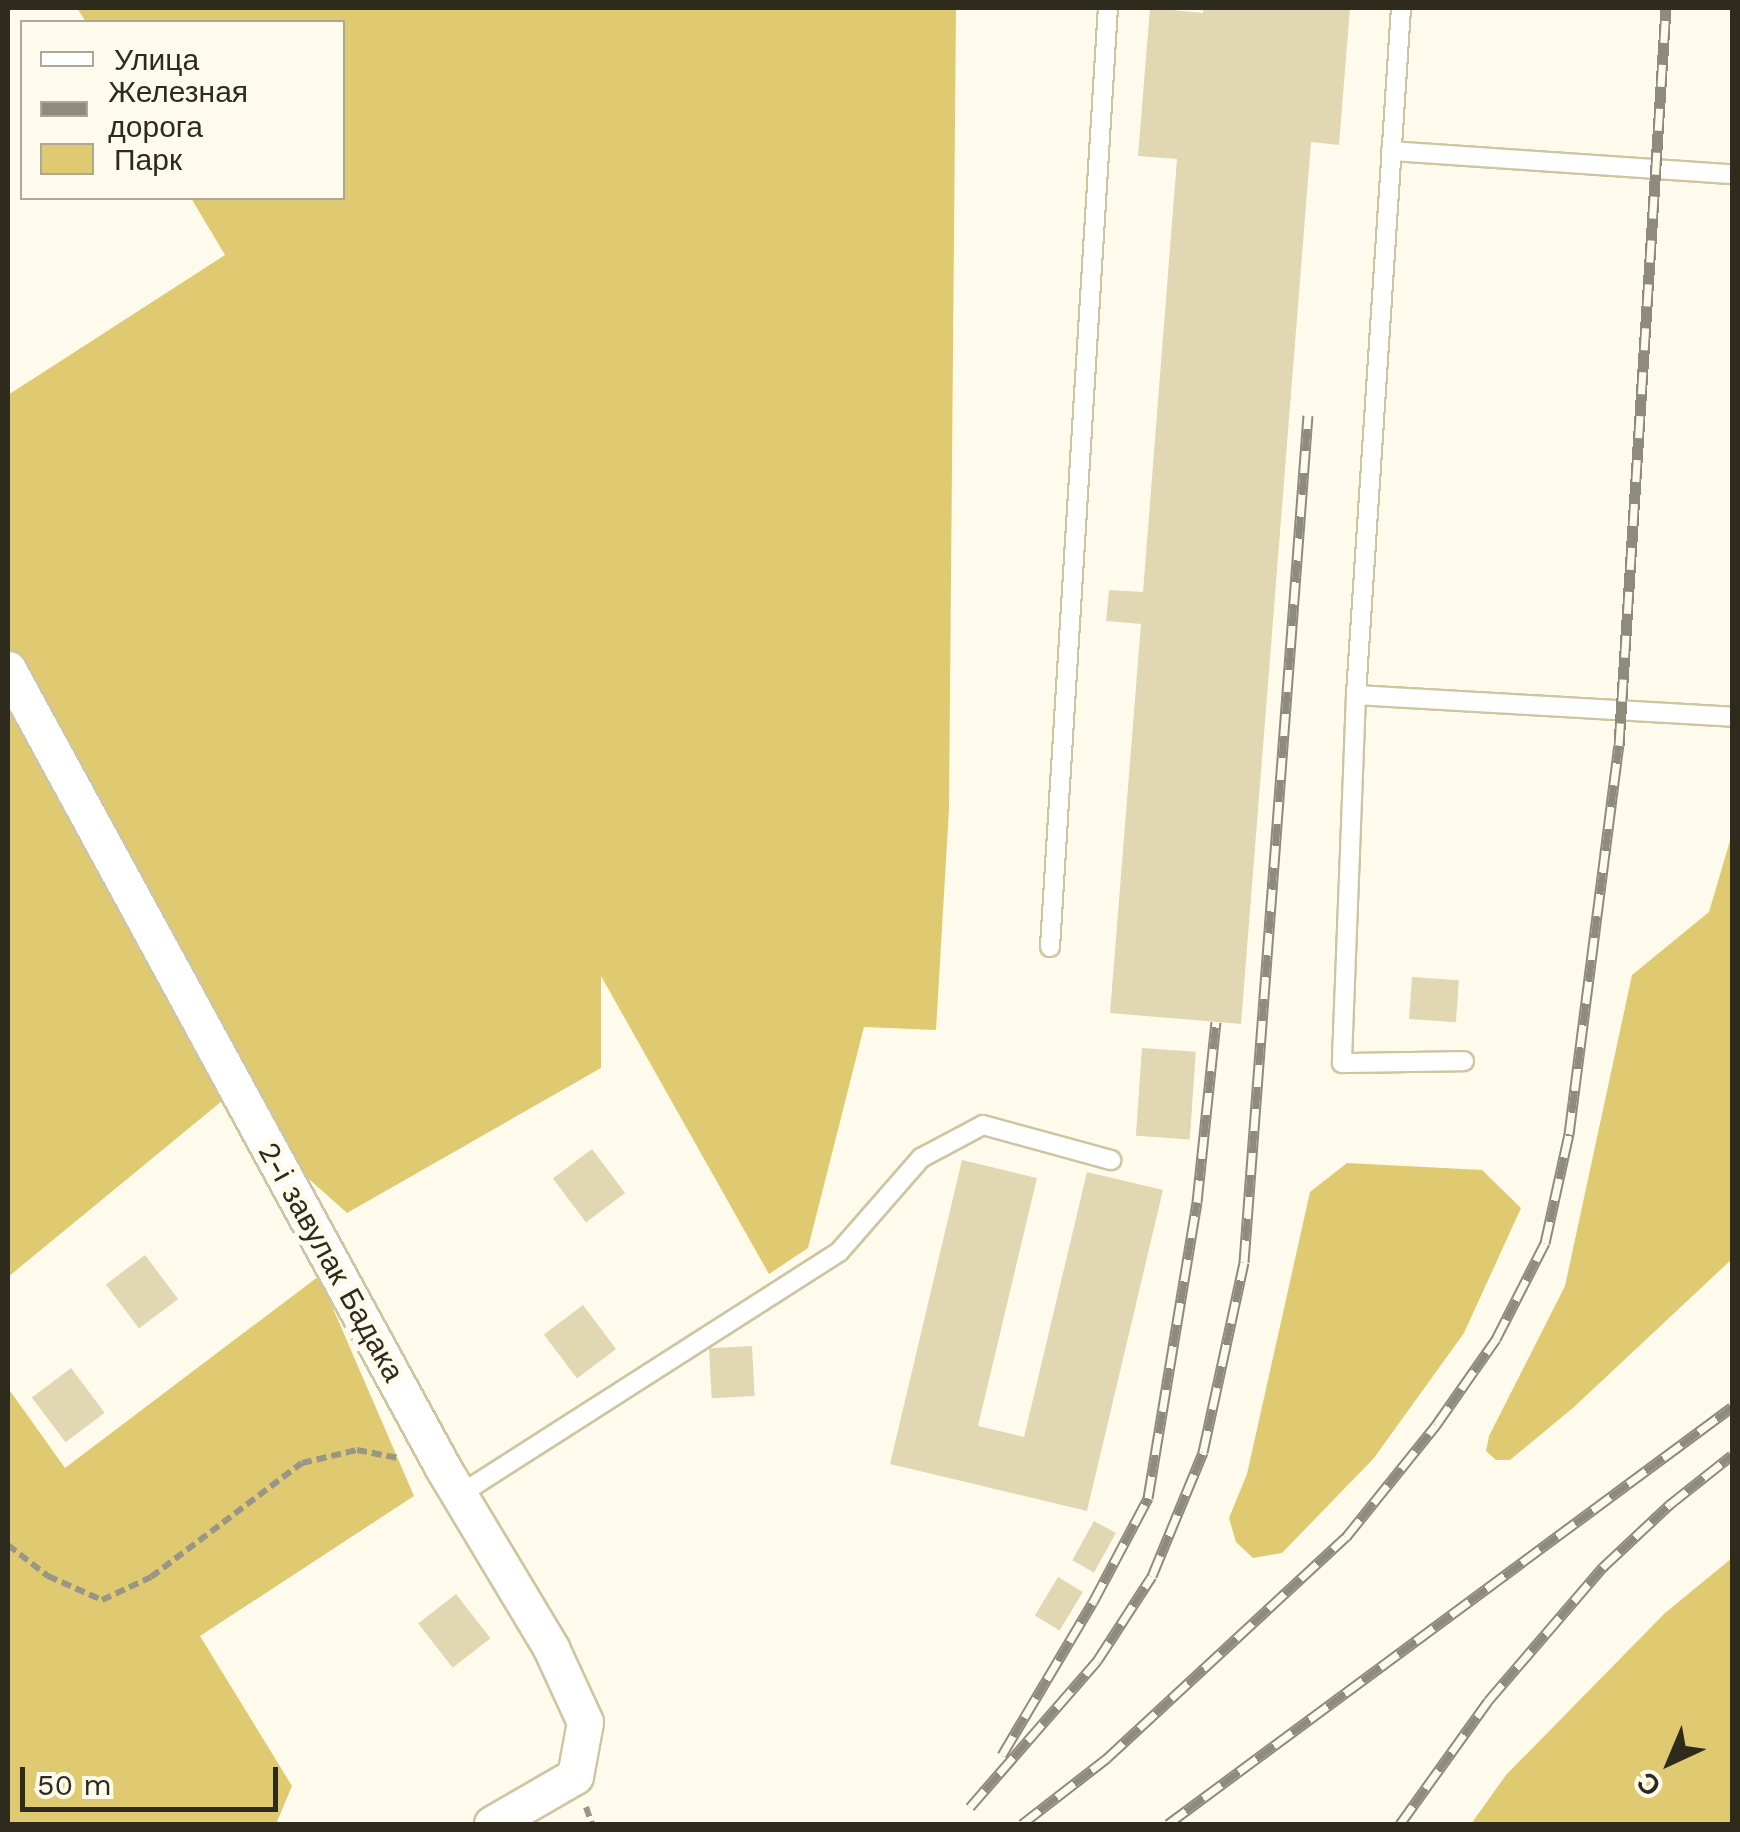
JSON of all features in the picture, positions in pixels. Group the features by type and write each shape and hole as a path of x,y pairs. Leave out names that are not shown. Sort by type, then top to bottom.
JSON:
{"street":[{"name":"2-і завулак Бадака","path":"8,669 451,1482 551,1648 585,1722 575,1776 492,1824"}],"lane":[{"path":"1050,947 1108,8"},
{"path":"1400,8 1356,694 1342,1063 1464,1061"},
{"path":"1391,151 1732,174"},
{"path":"1356,694 1732,718"},
{"path":"451,1482 839,1252 921,1158 982,1125 1111,1160"}],"path":[{"path":"8,1545 48,1576 102,1600 152,1577 302,1463 357,1450 451,1482"}],"green space":[{"path":"77,8 956,8 949,809 936,1030 864,1027 808,1248 769,1274 601,976 601,1068 347,1213 222,1101 8,1277 8,395 225,255 192,200 345,200 345,20 85,20"},
{"path":"1732,834 1732,1259 1574,1407 1510,1460 1496,1460 1486,1451 1489,1436 1565,1286 1632,975 1709,912"},
{"path":"1347,1163 1482,1170 1521,1208 1464,1333 1374,1458 1282,1553 1253,1558 1236,1542 1229,1518 1247,1474 1310,1192"},
{"path":"319,1276 414,1496 200,1636 292,1786 276,1824 8,1824 8,1388 65,1468"},
{"path":"1732,1558 1732,1824 1471,1824 1506,1775 1665,1613"}],"building":[{"path":"1150,8 1203,13 1203,8 1350,8 1339,145 1311,142 1241,1024 1110,1013 1141,624 1106,621 1109,590 1143,592 1177,159 1138,156"},
{"path":"1412,977 1459,980 1456,1022 1409,1019"},
{"path":"1142,1048 1196,1052 1190,1140 1136,1136"},
{"path":"592,1149 625,1193 586,1222 553,1178"},
{"path":"962,1160 1037,1178 978,1426 1024,1437 1087,1172 1163,1190 1087,1511 890,1464"},
{"path":"145,1255 178,1299 139,1328 106,1284"},
{"path":"583,1305 616,1349 577,1378 544,1334"},
{"path":"752,1346 755,1396 712,1398 709,1348"},
{"path":"71,1368 105,1413 66,1442 32,1397"},
{"path":"1094,1521 1116,1533 1094,1572 1072,1560"},
{"path":"1058,1577 1083,1592 1060,1631 1035,1616"},
{"path":"456,1594 490,1638 453,1668 418,1624"}],"railway":[{"path":"1022,1824 1107,1758 1346,1537 1436,1425 1496,1339 1545,1243 1569,1134 1619,745 1666,8"},
{"path":"970,1807 1097,1661 1152,1576 1203,1452 1244,1262 1308,415"},
{"path":"1002,1755 1093,1602 1148,1498 1197,1202 1216,1022"},
{"path":"1168,1824 1732,1407"},
{"path":"1400,1824 1488,1701 1603,1567 1669,1505 1732,1455"}]}
